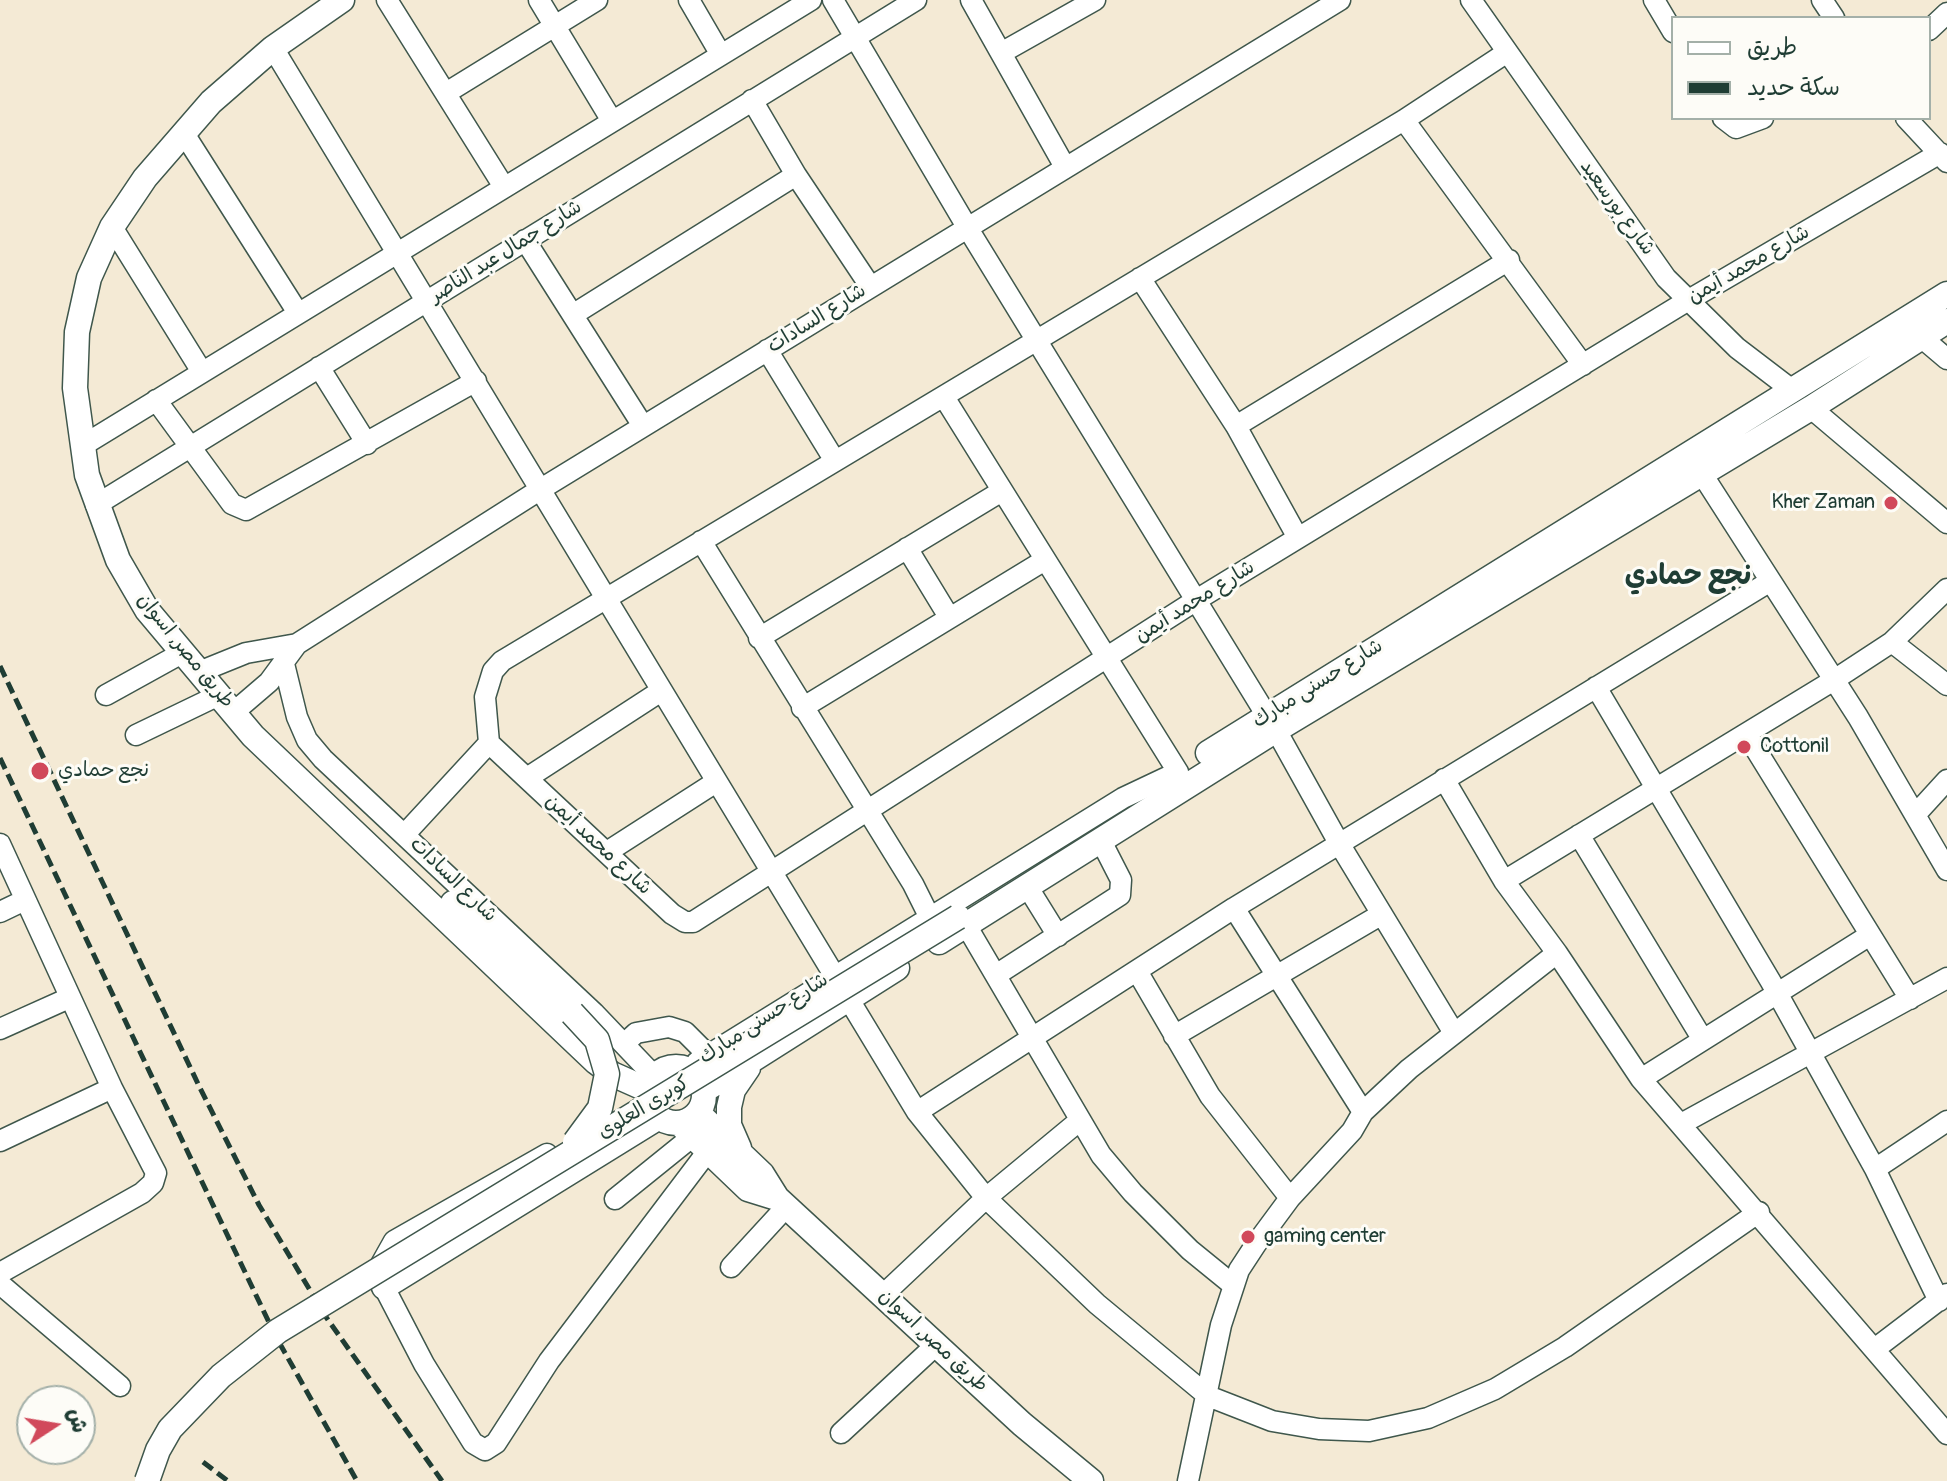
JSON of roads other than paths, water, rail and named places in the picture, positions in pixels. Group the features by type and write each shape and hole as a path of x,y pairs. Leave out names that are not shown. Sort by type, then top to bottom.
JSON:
{"main road":[{"name":"طريق مصر, اسوان","path":"342,0 273,48 183,132 112,227 89,278 77,332 75,388 82,446 96,505 118,560 147,610 253,736 596,1062 684,1114 744,1157 762,1174 782,1202 1022,1424 1091,1481"},
{"name":"شارع حسنى مبارك","path":"384,1287 684,1114 754,1062 962,921 1027,886 1272,723 1947,294"},
{"name":"شارع حسنى مبارك","path":"1178,772 1272,723 1702,474 1947,321"},
{"path":"253,736 310,772 586,1026 600,1048 607,1074 606,1091 592,1122 553,1164"},
{"name":"كوبرى العلوى","path":"147,1481 158,1450 170,1429 221,1376 249,1354 343,1290 962,921 1178,772"},
{"path":"744,1157 732,1133 729,1107 733,1090 754,1062"},
{"path":"684,1114 698,1078 687,1069"},
{"name":"طريق مصر, اسوان","path":"684,1114 748,1189 782,1202"},
{"path":"138,1481 147,1481"}],"street":[{"path":"387,0 504,187"},
{"path":"539,0 612,121"},
{"path":"446,93 597,0"},
{"path":"689,0 721,55"},
{"path":"82,446 811,0"},
{"path":"833,0 967,227 1198,599 1340,845 1454,1033"},
{"name":"شارع جمال عبد الناصر","path":"96,505 916,0"},
{"path":"971,0 1065,167"},
{"path":"1001,53 1095,0"},
{"name":"شارع بورسعيد","path":"1471,0 1666,278 1737,348 1792,390"},
{"path":"1654,0 1671,29"},
{"name":"شارع السادات","path":"199,672 246,653 297,644 541,489 1334,1"},
{"path":"1931,28 1947,13"},
{"path":"273,48 917,1112 986,1198 1097,1304 1208,1396 1272,1421 1319,1429 1369,1431 1428,1418 1495,1389 1565,1347 1759,1212"},
{"path":"405,834 489,743 485,697 493,671 502,661 1404,120 1506,53"},
{"path":"752,100 796,175 870,286"},
{"path":"1404,120 1583,365"},
{"path":"1726,120 1736,128 1758,120"},
{"path":"1908,120 1944,157"},
{"path":"183,132 298,313"},
{"name":"شارع محمد أيمن","path":"489,743 672,914 685,922 701,918 864,810 1198,599 1687,301 1944,157"},
{"path":"574,314 796,175"},
{"path":"112,227 202,372"},
{"path":"525,240 643,426"},
{"path":"1236,426 1509,260"},
{"path":"1140,278 1236,426 1298,538"},
{"path":"1921,337 1947,359"},
{"path":"767,350 835,461"},
{"path":"319,367 367,444"},
{"path":"156,400 232,504 246,510 476,381"},
{"path":"944,397 1178,772"},
{"path":"1811,408 1947,523"},
{"path":"1702,474 1834,680 1947,870"},
{"path":"759,638 1002,491"},
{"path":"701,541 864,810 913,884 929,916"},
{"path":"907,548 949,617"},
{"path":"802,708 1045,560"},
{"path":"917,1112 1234,908 1769,582"},
{"path":"1504,881 1657,791 1892,642 1947,589"},
{"path":"1892,642 1947,685"},
{"name":"شارع السادات","path":"136,735 261,690 297,644"},
{"path":"106,695 182,653"},
{"name":"شارع السادات","path":"284,664 297,717 307,740 624,1044 684,1114"},
{"path":"1596,687 1778,994 1943,1297 1876,1348"},
{"path":"527,778 661,691"},
{"path":"1747,735 1910,999"},
{"name":"شارع حسنى مبارك","path":"687,1069 834,974 1123,798 1178,772"},
{"path":"1444,779 1504,881 1557,953 1641,1079 1759,1212 1947,1434"},
{"path":"1915,815 1947,780"},
{"path":"607,852 716,782"},
{"path":"1579,835 1703,1040"},
{"path":"996,975 1114,901 1122,891 1121,880 1100,839"},
{"path":"0,844 69,998 154,1167 153,1183 142,1193 0,1273"},
{"path":"1027,886 1058,936"},
{"path":"0,912 25,900"},
{"path":"1234,908 1363,1112"},
{"path":"1174,1036 1382,914"},
{"path":"962,921 1079,1121 1133,1193 1190,1250 1233,1285"},
{"path":"1641,1079 1870,935"},
{"path":"1188,1481 1208,1396 1214,1352 1233,1285 1256,1244 1290,1198 1352,1131 1363,1112 1454,1033 1557,953"},
{"path":"1137,971 1210,1096 1290,1198"},
{"path":"1681,1124 1809,1051 1947,978"},
{"path":"0,1029 69,998"},
{"path":"624,1044 644,1030 669,1027 692,1037 708,1055"},
{"path":"0,1141 112,1088"},
{"path":"615,1199 684,1114"},
{"path":"384,1287 424,1364 473,1443 478,1448 492,1448 557,1349 684,1114"},
{"name":"شارع حسنى مبارك","path":"384,1287 380,1266 394,1241 684,1114"},
{"path":"883,1295 986,1198 1079,1121"},
{"path":"1875,1169 1947,1121"},
{"path":"731,1267 782,1202"},
{"path":"0,1284 120,1386"},
{"path":"841,1433 936,1345"}],"railway":[{"path":"0,666 200,1088 259,1205 326,1317 442,1481"},
{"path":"0,758 275,1335 357,1481"},
{"path":"203,1462 228,1481"}],"place":[{"name":"Kher Zaman","path":"1891,503"},
{"name":"Cottonil","path":"1744,747"},
{"name":"نجع حمادي","path":"40,771"},
{"name":"gaming center","path":"1248,1237"}],"district":[{"name":"نجع حمادي","path":"1688,577"}]}
